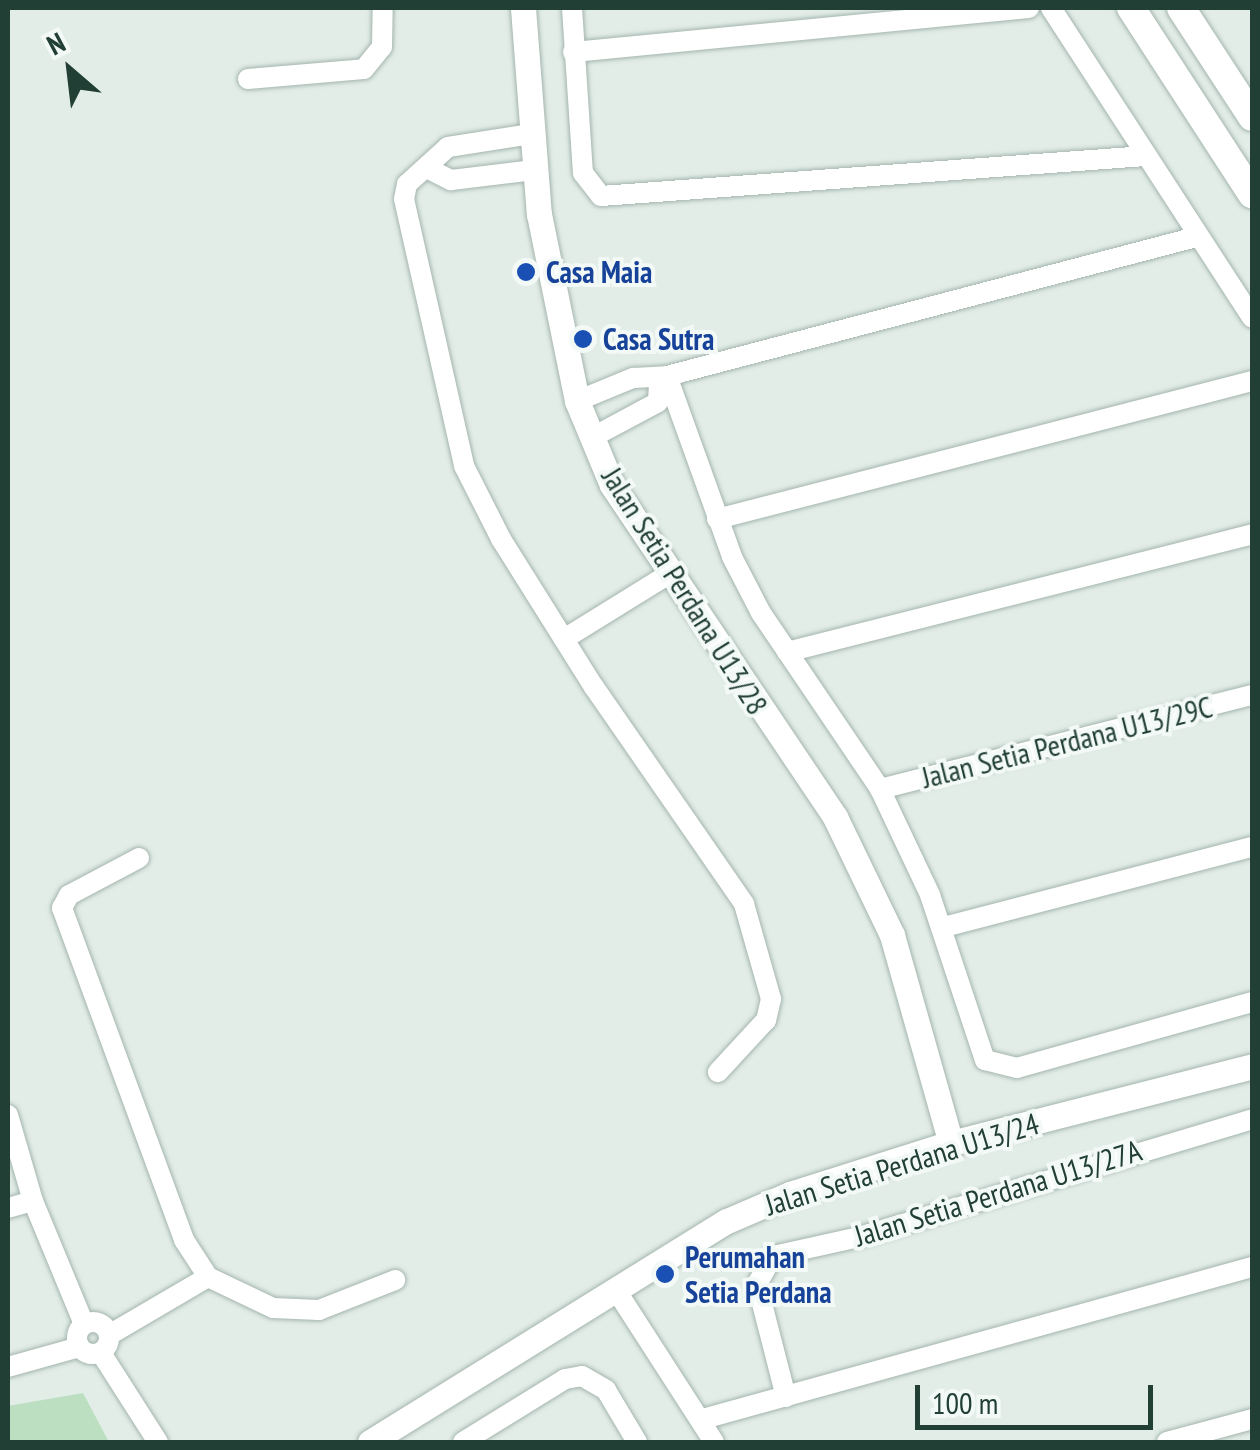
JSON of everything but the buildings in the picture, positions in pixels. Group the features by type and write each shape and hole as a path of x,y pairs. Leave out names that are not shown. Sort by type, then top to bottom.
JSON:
{"main road":[{"path":"1132,8 1252,194"},
{"path":"1181,8 1252,117"}],"street":[{"path":"248,79 364,69 382,47 383,8"},
{"name":"Jalan Setia Perdana U13/28","path":"523,8 534,170 553,306 577,401 612,485 834,817 892,935 950,1143"},
{"path":"572,8 583,173 590,188 616,199 1146,156"},
{"path":"573,52 1029,8"},
{"path":"1051,8 1252,318"},
{"path":"531,134 448,147 407,184 404,199 464,466 564,639 744,904 771,998 766,1020 718,1072"},
{"path":"427,168 451,180 534,170"},
{"path":"577,401 645,374 663,378 1196,237"},
{"path":"591,438 658,402 663,378"},
{"path":"663,378 717,519 761,613 880,789 944,927 984,1060 1017,1068 1252,1002"},
{"path":"717,519 1252,382"},
{"path":"788,652 1252,534"},
{"path":"564,639 669,574"},
{"name":"Jalan Setia Perdana U13/29C","path":"880,789 1252,695"},
{"path":"944,927 1252,847"},
{"path":"139,858 69,895 62,908 92,974 184,1240 208,1277 273,1308 319,1310 395,1280"},
{"name":"Jalan Setia Perdana U13/24","path":"370,1442 727,1222 950,1143 1252,1066"},
{"path":"913,1155 941,1109 988,1133"},
{"path":"8,1115 33,1201 84,1324 79,1347"},
{"name":"Jalan Setia Perdana U13/27A","path":"786,1397 757,1284 772,1256 862,1236 1252,1119"},
{"path":"8,1208 33,1201"},
{"path":"702,1419 1252,1268"},
{"path":"8,1367 79,1347 105,1344 208,1277"},
{"path":"616,1290 714,1442"},
{"path":"84,1324 100,1323 105,1344 158,1442"},
{"path":"463,1442 582,1376 606,1390 637,1442"},
{"path":"1167,1442 1252,1419"}],"green space":[{"path":"83,1393 109,1442 8,1442 8,1406"}],"place":[{"name":"Casa Maia","path":"526,272"},
{"name":"Casa Sutra","path":"583,339"},
{"name":"Perumahan Setia Perdana","path":"665,1274"}]}
